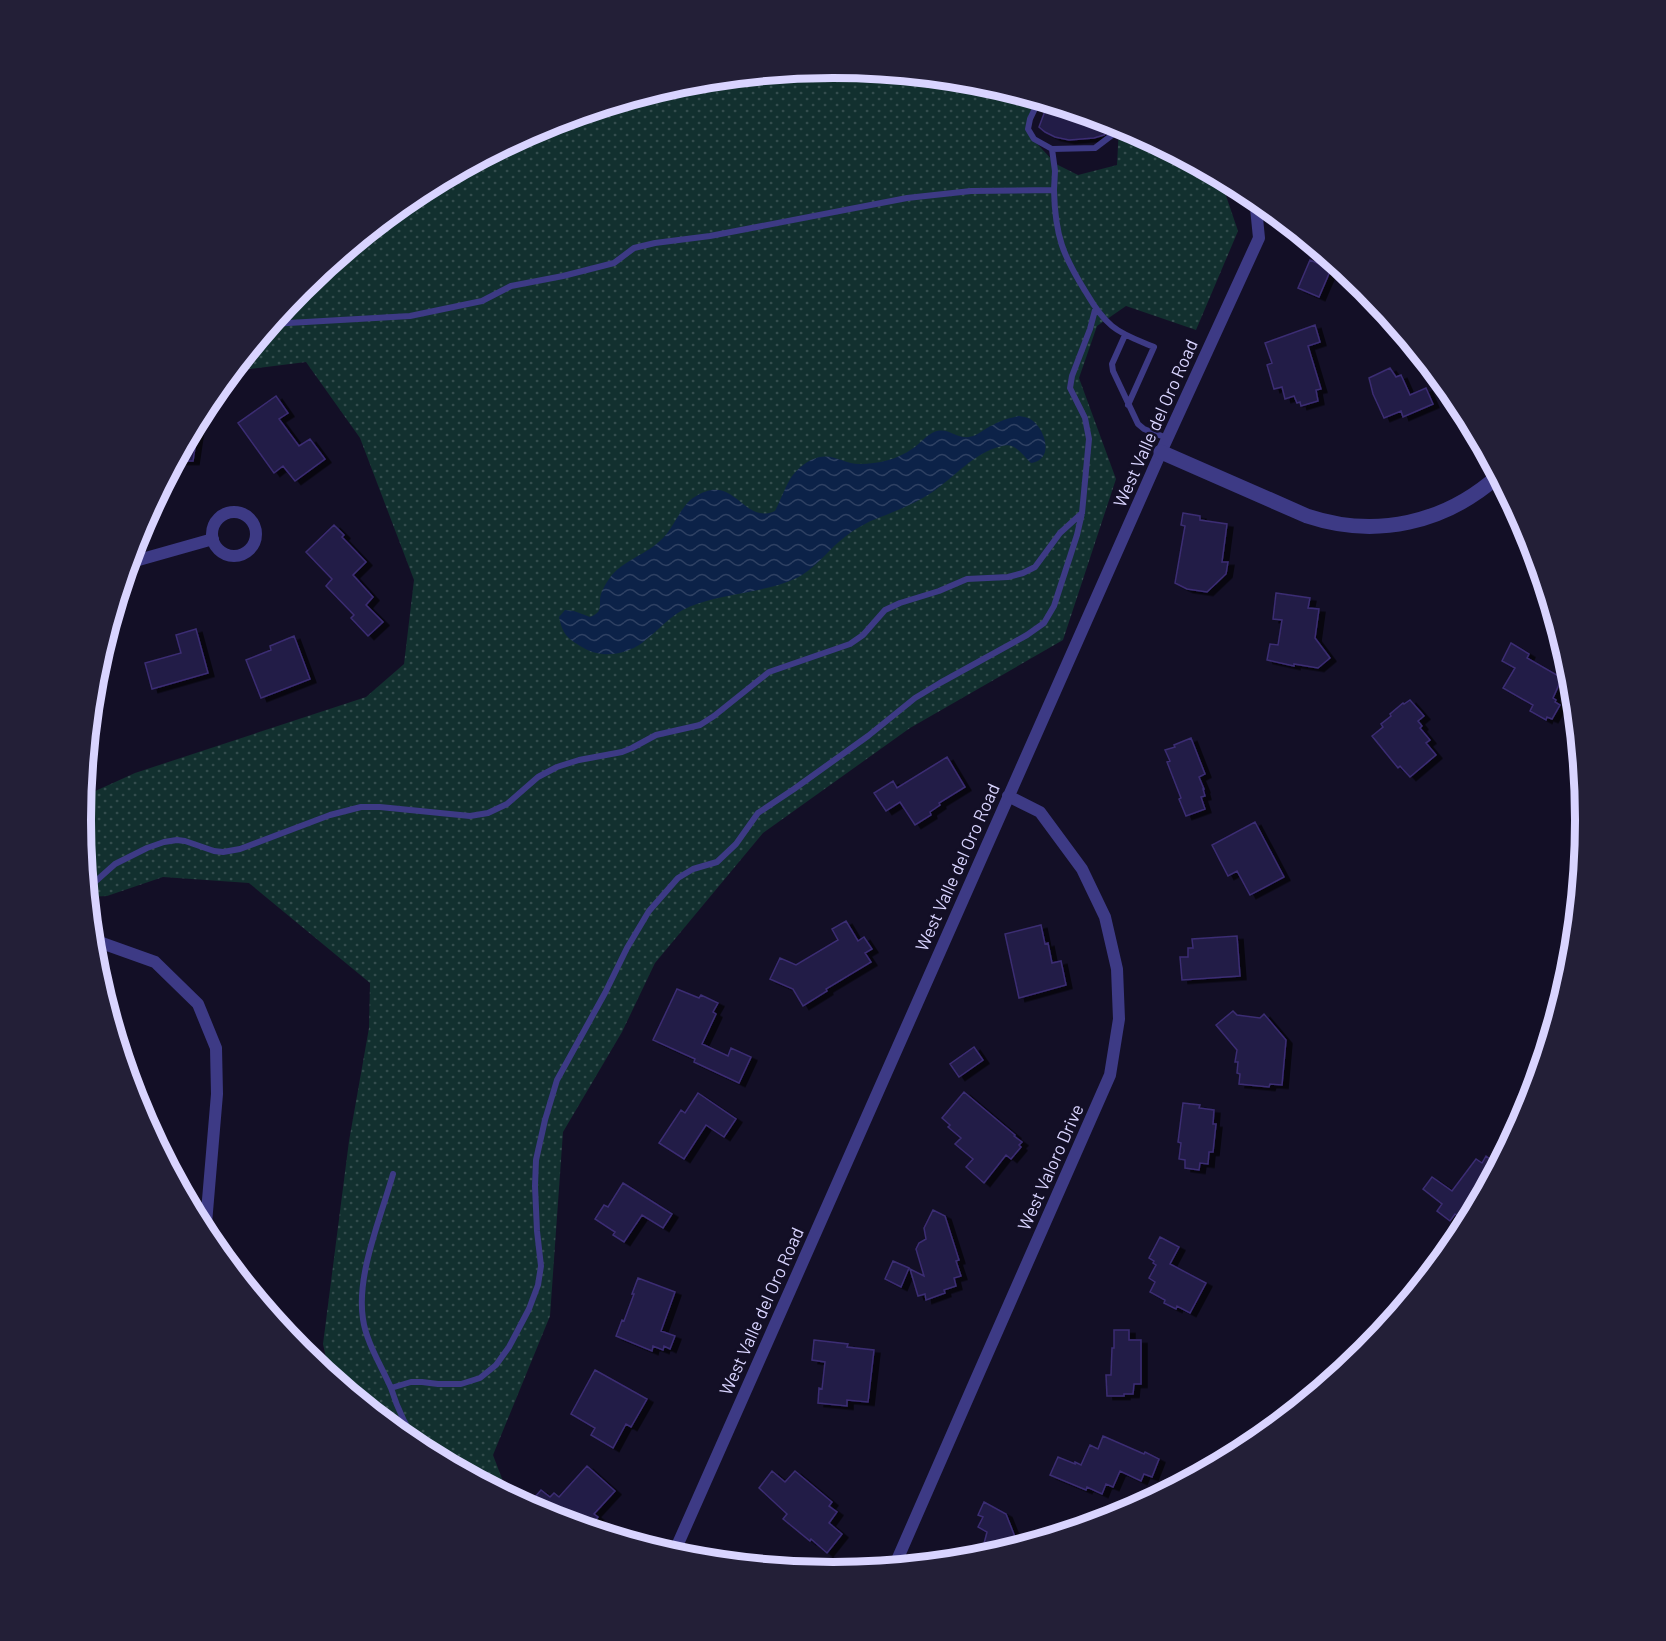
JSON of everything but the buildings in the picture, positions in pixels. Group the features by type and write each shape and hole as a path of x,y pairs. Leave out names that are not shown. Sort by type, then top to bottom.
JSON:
{"street":[{"name":"West Valle del Oro Road","path":"677,1546 1164,445 1259,238 1256,210"},
{"path":"1164,445 1307,516 1364,527 1413,522 1444,512 1470,498 1493,480"},
{"path":"138,560 213,539"},
{"name":"West Valoro Drive","path":"898,1560 1110,1075 1119,1019 1117,969 1106,917 1082,869 1040,812 1008,796"},
{"path":"101,943 155,962 198,1004 216,1048 217,1094 206,1218"}],"lane":[{"path":"1036,106 1028,129 1034,139 1052,149 1095,148 1114,134"},
{"path":"1052,149 1055,171 1054,215 1063,250 1076,278 1095,310 1112,326 1125,335 1154,347 1128,405"},
{"path":"282,323 410,316 448,309 482,302 510,286 615,263 634,248 711,236 907,198 971,191 1054,190"},
{"path":"391,1388 411,1382 461,1384 480,1378 496,1365 509,1347 529,1309 538,1285 541,1266 537,1231 536,1160 548,1110 558,1080 627,948 649,911 678,878 693,869 717,862 736,844 758,813 868,736 915,698 1027,635 1044,623 1054,606 1082,513 1089,439 1085,418 1070,388 1095,310"},
{"path":"1125,335 1112,368 1138,424 1164,445"},
{"path":"93,883 115,864 164,842 185,841 223,852 240,849 330,815 362,807 470,816 488,813 507,804 538,777 557,767 579,760 622,752 656,735 700,725 768,672 850,644 863,635 885,610 900,603 939,591 967,579 1008,577 1035,567 1060,533 1082,513"},
{"path":"393,1174 364,1273 362,1305 366,1333 391,1388 397,1409 409,1430"}],"green space":[{"path":"833,78 882,80 930,84 1025,103 1036,106 1028,134 1056,164 1078,175 1117,165 1119,136 1161,155 1224,189 1238,231 1196,330 1126,306 1097,326 1079,378 1116,479 1063,640 910,728 763,833 655,963 622,1032 563,1132 550,1316 493,1455 505,1486 462,1464 420,1438 381,1410 327,1364 323,1344 349,1141 369,1028 370,983 249,883 163,877 107,896 95,897 92,869 92,793 135,773 366,697 404,664 414,580 360,438 306,362 243,370 308,295 343,262 420,203 462,177 505,155 594,117 688,92 736,84"}],"water":[{"path":"1019,416 1026,417 1038,426 1044,438 1045,451 1043,457 1038,461 1031,463 1011,446 992,449 973,460 926,496 853,531 808,571 790,581 689,607 670,619 642,643 621,653 605,654 589,651 569,638 562,628 559,617 565,610 590,617 598,612 602,592 614,572 657,544 689,502 707,491 719,490 729,493 754,511 764,514 775,511 797,470 818,457 831,457 854,463 881,462 906,453 934,432 948,431 969,437 999,422"}]}
